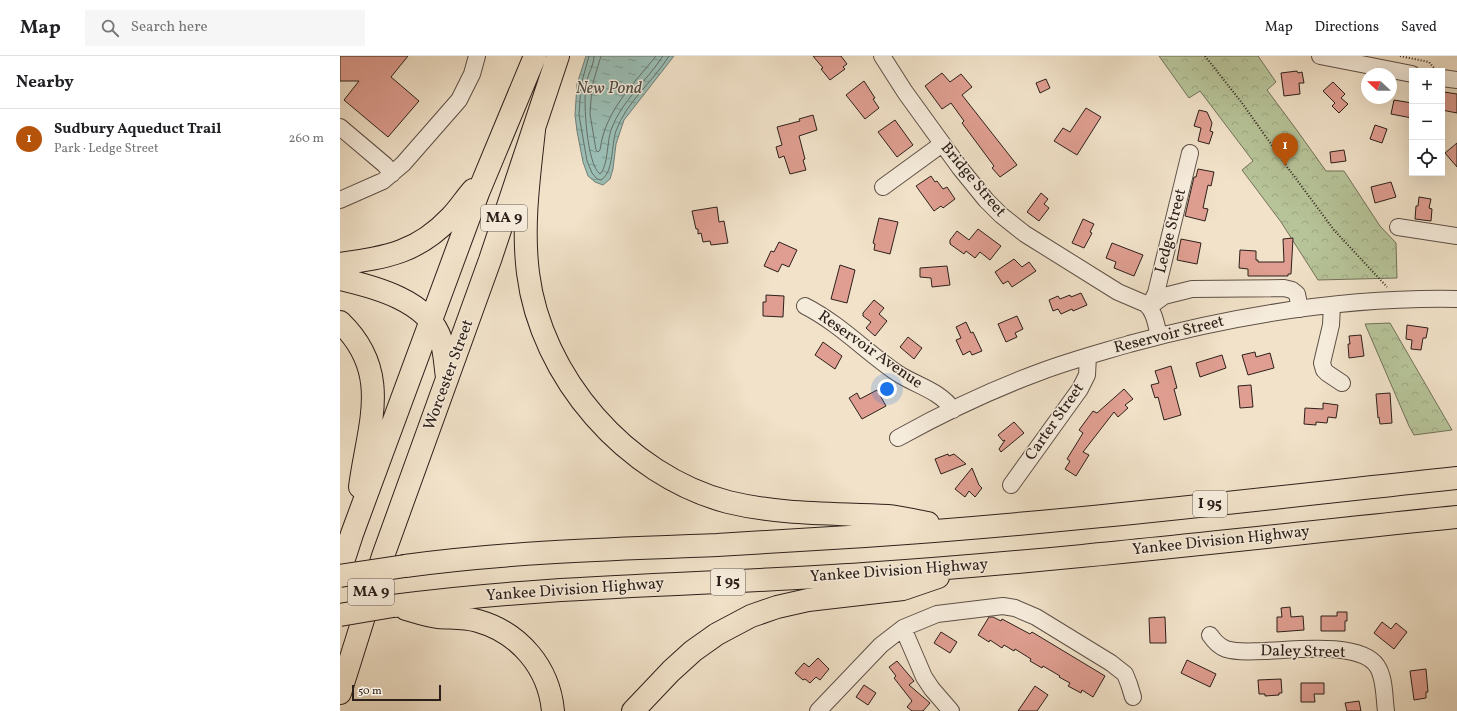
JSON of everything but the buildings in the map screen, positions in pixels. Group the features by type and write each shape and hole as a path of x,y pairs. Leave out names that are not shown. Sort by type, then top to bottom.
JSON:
{"highway":[{"path":"512,110 526,56"},
{"name":"MA 9","path":"340,571 354,528 430,322 488,170 535,56"},
{"name":"Worcester Street","path":"344,711 342,686 382,556 502,226 558,56"},
{"path":"534,130 526,228 526,260 532,297 547,340 565,376 589,409 616,438 644,461 665,475 699,492 728,502 763,509 806,514 889,516 962,529"},
{"path":"340,264 388,256 422,242 453,215 488,170"},
{"path":"340,279 370,287 414,306 435,328 441,340 447,380"},
{"path":"340,322 351,334 363,354 371,375 374,395 372,418 363,462 354,528"},
{"name":"I 95","path":"340,576 405,566 545,553 774,542 962,529 1062,520 1457,478"},
{"name":"Yankee Division Highway","path":"340,615 393,606 550,590 850,575 968,566 1064,558 1457,517"},
{"path":"634,711 671,671 689,655 717,634 751,616 778,607 808,600 903,589 968,566"},
{"path":"393,606 438,617 460,618 477,621 494,626 509,635 528,651 539,665 549,690 553,711"}],"street":[{"path":"340,200 373,187 392,174 403,164 459,100 468,84 477,56"},
{"name":"Bridge Street","path":"882,56 905,92 942,144 980,193 1009,222 1118,292 1142,302 1149,307"},
{"path":"1320,56 1409,73"},
{"path":"1445,78 1457,80"},
{"path":"342,133 385,165 392,174"},
{"path":"883,187 942,144"},
{"name":"Ledge Street","path":"1149,307 1156,293 1190,153"},
{"path":"1398,228 1457,236"},
{"path":"1159,336 1153,314 1149,307 1164,296 1192,289 1284,288 1292,290 1297,294 1300,309"},
{"name":"Reservoir Street","path":"898,438 953,410 1026,378 1088,356 1159,336 1215,323 1332,305 1392,300 1457,299"},
{"path":"1332,305 1331,325 1322,358 1323,367 1327,373 1342,383"},
{"name":"Reservoir Avenue","path":"805,306 837,325 904,377 944,399 953,410"},
{"name":"Carter Street","path":"1011,485 1080,389 1086,375 1088,356"},
{"path":"818,711 880,645 903,628 937,614 996,606 1015,608 1044,621 1111,663 1125,674 1133,697"},
{"path":"903,628 924,677 951,711"},
{"name":"Daley Street","path":"1210,635 1216,643 1238,652 1334,649 1364,656 1374,663 1380,672 1386,711"}],"path":[{"path":"1205,56 1242,103 1334,230 1386,285 1392,300"}],"green space":[{"path":"1159,56 1258,56 1276,82 1267,90 1326,171 1344,171 1380,226 1396,243 1397,278 1318,280 1281,222 1242,170 1253,161 1200,91 1189,98"},
{"path":"1390,323 1452,430 1414,435 1365,324"}],"water":[{"name":"New Pond","path":"586,56 674,56 624,120 616,144 613,169 610,179 603,185 595,182 588,176 583,162 577,131 575,115 577,84"}],"place":[{"name":"Sudbury Aqueduct Trail","path":"1285,166"}]}
